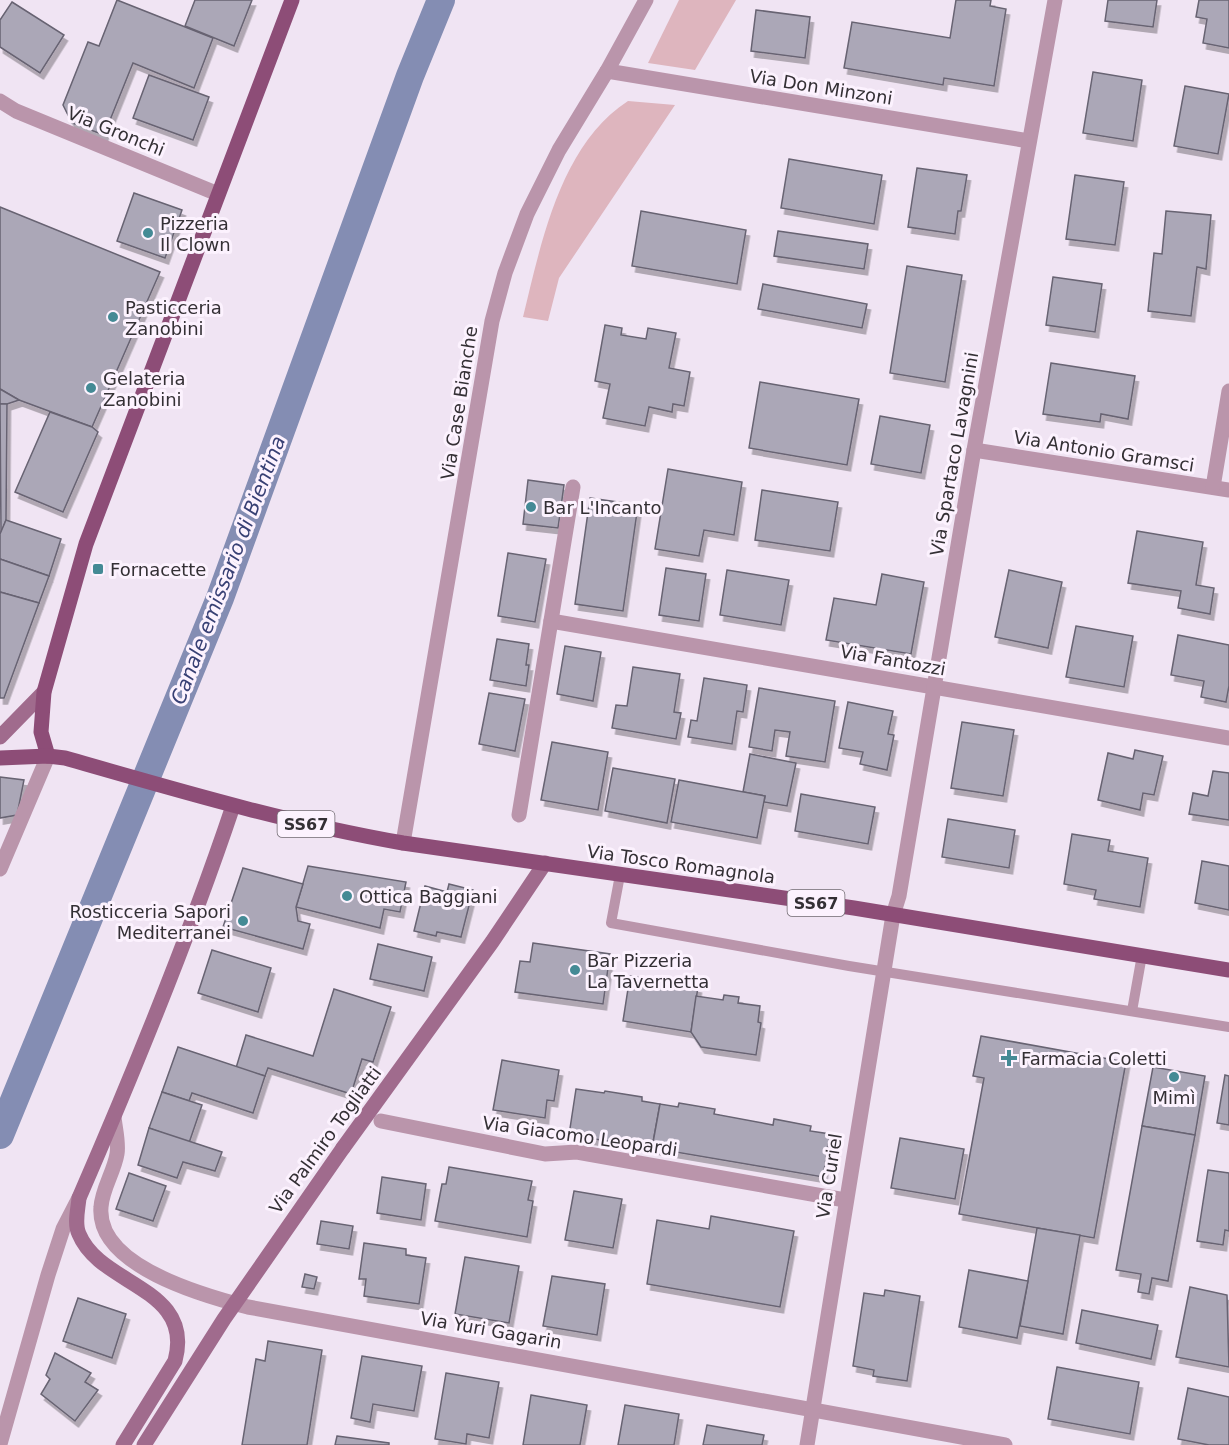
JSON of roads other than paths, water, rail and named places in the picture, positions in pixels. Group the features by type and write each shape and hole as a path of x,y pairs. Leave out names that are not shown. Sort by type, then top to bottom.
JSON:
{"main road":[{"path":"48,756 41,732 44,692 86,544 292,0"},
{"path":"0,737 44,692"},
{"name":"Via Tosco Romagnola","path":"48,756 65,758 233,806 356,835 892,915 1229,970"},
{"name":"SS67","path":"0,758 48,756"},
{"path":"123,1445 168,1373 178,1349 174,1324 170,1315 153,1296 96,1257 86,1247 78,1233 77,1226 79,1198 203,895 233,806"},
{"name":"Via Palmiro Togliatti","path":"144,1445 230,1310 343,1148 492,942 545,863"}],"street":[{"name":"Via Case Bianche","path":"403,843 492,321 499,295 515,244 532,204 559,150 607,71 646,0"},
{"name":"Via Spartaco Lavagnini","path":"892,915 899,896 974,450 1055,0"},
{"name":"Via Don Minzoni","path":"607,71 1029,141"},
{"name":"Via Gronchi","path":"0,101 16,111 218,194"},
{"path":"1212,487 1229,391"},
{"name":"Via Antonio Gramsci","path":"974,450 1229,490"},
{"path":"519,815 573,487"},
{"name":"Via Fantozzi","path":"551,621 1229,738"},
{"path":"0,869 48,756"},
{"name":"Via Curiel","path":"807,1445 892,915"},
{"name":"Via Yuri Gagarin","path":"114,1117 118,1152 102,1200 101,1217 104,1227 112,1242 122,1253 156,1274 181,1285 248,1307 1005,1445"},
{"name":"Via Giacomo Leopardi","path":"381,1121 545,1154 577,1152 845,1200"},
{"path":"0,1444 54,1257 70,1212 79,1198"}],"lane":[{"path":"620,875 611,923 884,971 1229,1027"},
{"path":"1132,1011 1142,955"}],"waterway":[{"name":"Canale emissario di Bientina","path":"0,1135 220,598 410,76 441,0"}],"place":[{"name":"Pizzeria Il Clown","path":"148,233"},
{"name":"Pasticceria Zanobini","path":"113,317"},
{"name":"Gelateria Zanobini","path":"91,388"},
{"name":"Bar L'Incanto","path":"531,507"},
{"name":"Fornacette","path":"98,569"},
{"name":"Ottica Baggiani","path":"347,896"},
{"name":"Rosticceria Sapori Mediterranei","path":"243,921"},
{"name":"Bar Pizzeria La Tavernetta","path":"575,970"},
{"name":"Farmacia Coletti","path":"1009,1058"},
{"name":"Mimì","path":"1174,1077"}]}
